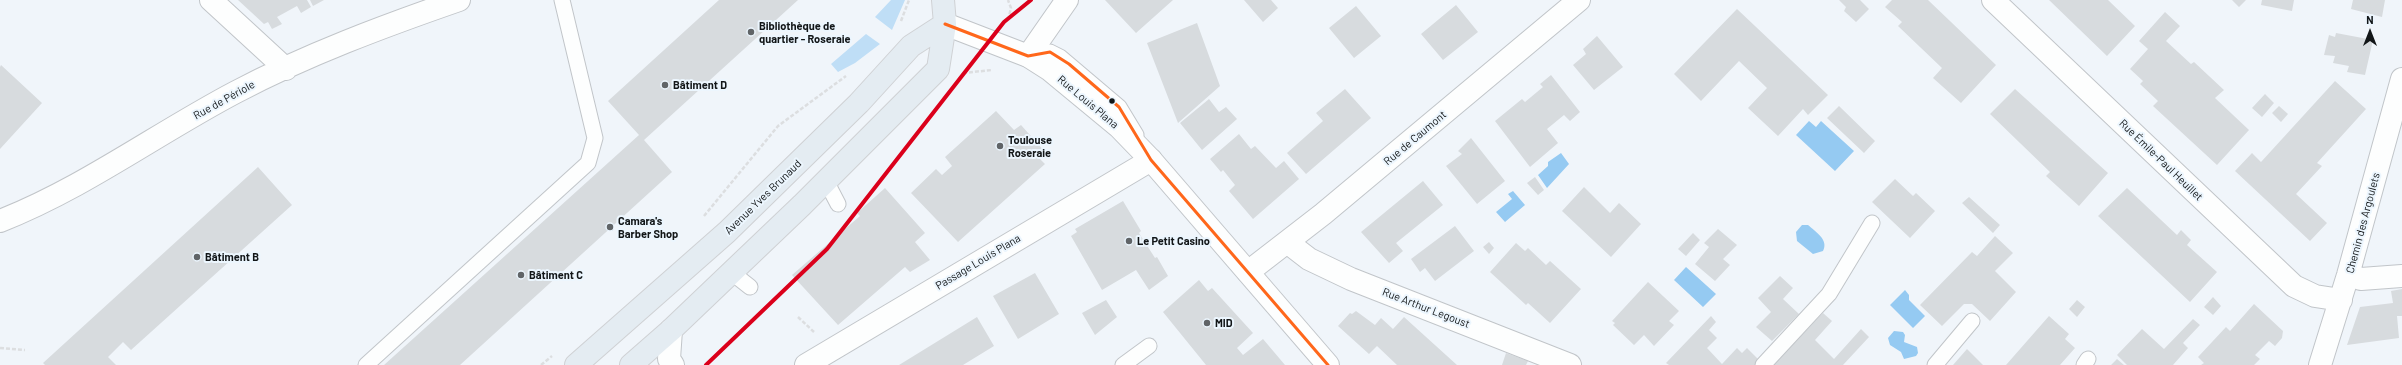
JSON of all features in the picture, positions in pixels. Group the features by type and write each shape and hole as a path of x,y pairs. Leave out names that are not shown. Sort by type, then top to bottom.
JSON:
{"main road":[{"path":"632,365 671,330 826,181 938,69 945,24 942,0"},
{"name":"Avenue Yves Brunaud","path":"576,365 727,232 859,103 911,46 945,24"}],"street":[{"path":"211,0 286,69"},
{"name":"Rue de Périole","path":"0,221 25,212 111,165 236,92 343,45 459,0"},
{"path":"1028,56 1067,0"},
{"name":"Rue de Caumont","path":"1248,272 1287,242 1579,0"},
{"name":"Rue Émile-Paul Heuillet","path":"1993,0 2294,286 2315,296 2341,300"},
{"name":"Rue Louis Plana","path":"945,24 1028,56 1050,70 1119,127 1151,160 1328,365"},
{"name":"Chemin des Argoulets","path":"2320,365 2348,276 2402,79"},
{"name":"Passage Louis Plana","path":"806,365 1151,160"},
{"name":"Rue Arthur Legoust","path":"1287,242 1309,259 1351,279 1570,365"},
{"path":"2348,276 2361,279 2402,276"},
{"path":"671,330 669,359 673,365"}],"lane":[{"path":"366,365 588,163 595,138 562,0"},
{"path":"826,181 838,204"},
{"path":"1763,365 1829,294 1872,223"},
{"path":"731,272 750,287"},
{"path":"1935,365 1972,321"},
{"path":"1123,365 1149,346"}],"path":[{"path":"899,28 909,0"},
{"path":"1008,0 1011,8"},
{"path":"703,216 778,126 852,72"},
{"path":"0,348 25,350"},
{"path":"542,365 558,351"}],"shaded area":[{"path":"891,0 905,0 892,30 875,17"},
{"path":"866,34 880,44 855,63 838,72 831,64"},
{"path":"1809,121 1816,127 1821,121 1854,151 1835,171 1796,135"},
{"path":"1561,153 1569,164 1547,188 1538,175 1548,166 1548,162"},
{"path":"1513,191 1525,205 1505,222 1496,212 1512,199 1508,194"},
{"path":"1802,225 1808,225 1821,236 1824,243 1823,251 1813,254 1797,241 1796,232"},
{"path":"1686,267 1716,294 1703,307 1674,280"},
{"path":"1905,290 1909,295 1909,300 1925,316 1913,328 1890,305"},
{"path":"1894,331 1903,332 1905,335 1904,342 1917,347 1918,353 1916,356 1904,359 1901,352 1890,345 1888,338"}],"building":[{"path":"238,0 307,0 311,7 301,13 297,6 277,17 282,24 272,29 268,22 264,24"},
{"path":"310,0 324,0 313,6"},
{"name":"Bâtiment C","path":"719,0 798,0 644,140 672,172 460,365 384,365 639,135 608,101"},
{"path":"1105,0 1173,0 1136,33"},
{"path":"1244,0 1271,0 1278,8 1263,22"},
{"path":"1839,0 1860,0 1869,9 1856,22 1844,11 1846,7"},
{"path":"1892,0 1928,0 1996,65 1961,103 1933,78 1942,68 1898,26 1902,22 1885,7"},
{"path":"2049,0 2108,0 2135,26 2107,56"},
{"path":"2232,0 2246,0 2239,7"},
{"path":"2262,0 2294,0 2292,11 2261,5"},
{"path":"2353,0 2385,0 2382,17 2351,9"},
{"path":"1456,5 1478,32 1443,60 1421,34"},
{"path":"1356,6 1381,36 1354,58 1329,28"},
{"path":"1737,9 1828,95 1808,115 1803,109 1778,136 1748,108 1767,88 1739,61 1701,101 1674,74"},
{"path":"2165,12 2180,26 2166,41 2191,64 2194,62 2224,90 2215,98 2249,130 2217,165 2153,106 2158,101 2140,84 2143,81 2130,69 2148,49 2139,41"},
{"path":"1197,23 1220,86 1178,123 1147,43"},
{"path":"2336,33 2373,40 2365,75 2347,72 2349,66 2333,63 2335,56 2324,55 2329,35 2335,37"},
{"path":"1597,36 1623,67 1594,90 1573,65 1586,54 1583,49"},
{"path":"1,65 42,103 0,149 0,67"},
{"path":"1551,75 1580,112 1570,121 1564,115 1547,129 1558,143 1530,167 1495,121 1522,99 1525,102 1543,87 1540,84"},
{"path":"2335,81 2366,109 2317,163 2322,166 2296,194 2327,223 2310,241 2235,171 2252,153 2261,162"},
{"path":"1345,89 1371,118 1306,174 1287,153 1323,121 1316,113"},
{"path":"2015,89 2108,173 2079,206 2046,176 2050,172 1990,114"},
{"path":"2265,94 2274,103 2262,117 2252,108"},
{"path":"1209,99 1219,112 1226,107 1237,119 1202,150 1180,123"},
{"path":"1839,106 1875,141 1864,153 1827,118"},
{"path":"2279,106 2288,114 2281,122 2272,113"},
{"path":"996,111 1014,130 1021,125 1046,153 1040,159 1045,164 958,242 911,193 936,169 942,175 952,166 945,157"},
{"path":"1239,134 1251,149 1255,146 1276,168 1284,161 1299,179 1253,219 1229,191 1235,185 1223,170 1221,172 1210,159"},
{"path":"1471,138 1505,181 1477,204 1446,166 1462,154 1458,151"},
{"name":"Bâtiment B","path":"258,167 292,205 131,350 123,342 108,357 116,365 45,365 43,363"},
{"path":"1535,177 1544,190 1538,195 1527,183"},
{"path":"1895,179 1913,196 1916,193 1935,211 1910,238 1872,202"},
{"path":"1423,181 1443,205 1396,243 1403,251 1389,263 1361,232"},
{"path":"1584,187 1610,213 1619,203 1641,224 1611,257 1562,211"},
{"path":"885,188 925,233 915,242 930,260 910,272 905,267 838,325 792,275 860,216 857,213"},
{"path":"2127,188 2177,235 2181,230 2191,240 2187,245 2217,272 2190,302 2098,216"},
{"path":"1969,197 2000,225 1993,233 1962,203"},
{"path":"1123,201 1141,231 1139,233 1155,258 1157,257 1168,276 1149,290 1136,270 1102,290 1071,236 1077,232 1075,229"},
{"path":"1455,226 1474,251 1435,281 1425,268 1420,272 1411,259"},
{"path":"1718,229 1737,245 1723,259 1730,265 1715,281 1695,264 1709,247 1704,243"},
{"path":"1693,233 1700,240 1686,256 1678,249"},
{"path":"1995,236 2013,253 1995,271 2016,292 1990,321 1972,304 1964,304 1942,326 1920,305 1972,252 1977,256"},
{"path":"1489,242 1494,248 1489,254 1483,247"},
{"path":"1516,243 1525,251 1528,248 1546,265 1550,261 1581,289 1550,323 1528,303 1526,305 1490,272"},
{"path":"1035,273 1059,314 1018,339 993,296"},
{"path":"1780,276 1793,288 1783,299 1799,314 1772,341 1756,327 1771,312 1758,298"},
{"name":"MID","path":"1199,280 1208,291 1212,288 1253,333 1237,348 1243,355 1263,339 1285,365 1206,365 1163,312"},
{"path":"1648,282 1679,311 1669,321 1674,325 1654,346 1644,335 1634,345 1613,325 1615,323 1612,321"},
{"path":"2402,289 2402,316 2397,316 2399,338 2347,345 2360,307 2393,303 2391,291"},
{"path":"2213,297 2221,306 2213,315 2204,307"},
{"path":"1106,300 1117,317 1095,335 1082,313"},
{"path":"2077,300 2085,307 2077,317 2069,309"},
{"path":"2254,304 2283,331 2282,338 2275,346 2269,341 2255,355 2260,359 2254,365 2201,365 2204,363 2198,357 2226,327 2230,331"},
{"path":"1356,311 1375,325 1381,318 1393,329 1404,317 1457,365 1397,365 1377,346 1369,354 1338,326 1350,313 1352,314"},
{"path":"1823,313 1832,321 1815,340 1834,359 1861,329 1869,337 1843,365 1773,365"},
{"path":"1711,316 1716,322 1709,330 1717,338 1707,348 1722,364 1737,348 1742,353 1747,348 1760,361 1756,365 1669,365 1666,363"},
{"path":"2049,316 2069,334 2065,339 2075,348 2060,365 2006,365"},
{"path":"977,317 994,346 963,365 899,365"},
{"path":"2193,319 2200,325 2183,343 2188,348 2173,365 2127,365 2117,355 2142,329 2164,349"},
{"path":"1967,349 1983,365 1953,365"},
{"path":"1506,353 1528,361 1526,365 1502,365"},
{"path":"2117,359 2124,365 2111,365"}],"transit line":[{"path":"706,365 827,249 1004,22 1031,0"},
{"path":"945,24 1028,56 1050,52 1069,64 1119,107 1151,160 1328,365"}],"place":[{"name":"Bibliothèque de quartier - Roseraie","path":"751,32"},
{"name":"Bâtiment D","path":"665,85"},
{"name":"Toulouse Roseraie","path":"1000,146"},
{"name":"Camara's Barber Shop","path":"610,227"},
{"name":"Le Petit Casino","path":"1129,241"},
{"name":"Bâtiment B","path":"197,257"},
{"name":"Bâtiment C","path":"521,275"},
{"name":"MID","path":"1207,323"}]}
